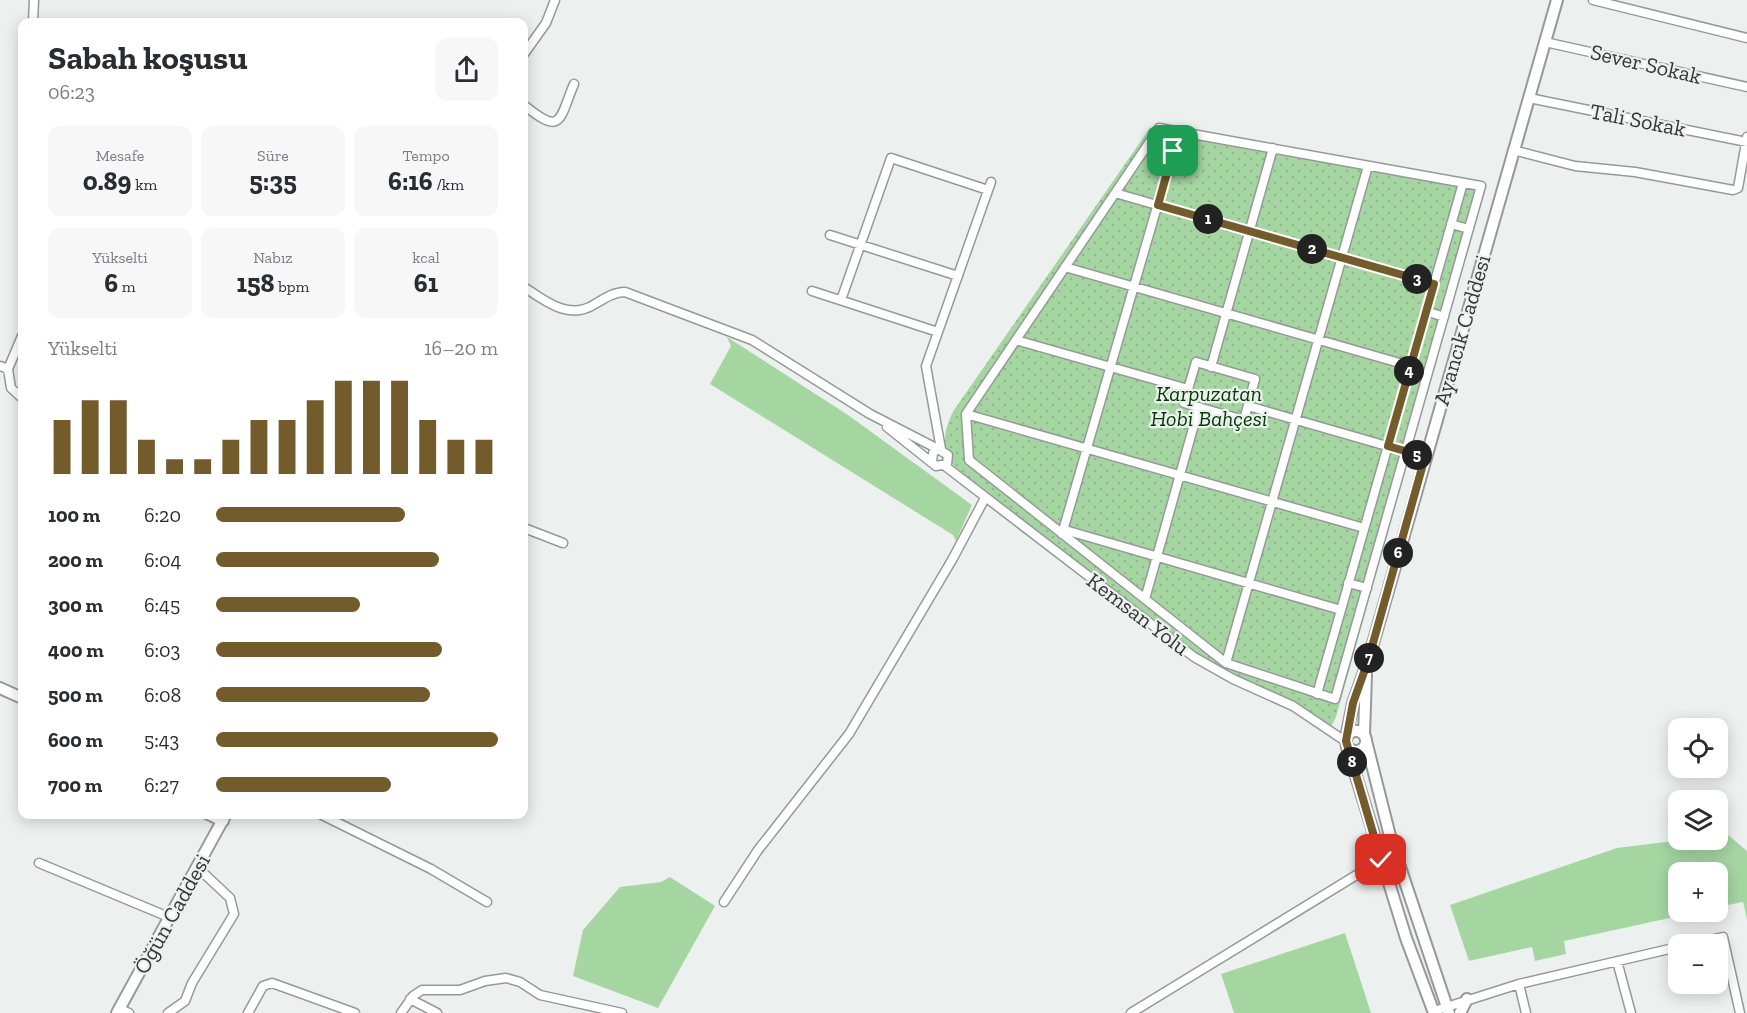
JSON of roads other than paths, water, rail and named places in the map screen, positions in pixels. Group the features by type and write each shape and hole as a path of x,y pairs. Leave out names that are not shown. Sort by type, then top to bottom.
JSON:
{"street":[{"path":"33,18 34,0"},
{"path":"528,48 546,23 555,0"},
{"name":"Ayancık Caddesi","path":"1434,1012 1381,860 1346,742 1353,703 1368,661 1557,0"},
{"path":"1593,0 1747,38"},
{"name":"Sever Sokak","path":"1545,42 1747,87"},
{"path":"528,108 544,121 558,120 564,116 574,84"},
{"name":"Tali Sokak","path":"1528,98 1747,140"},
{"path":"1159,128 1273,148 1481,186 1335,699 1226,663 969,460 966,414 1159,128"},
{"path":"1063,532 1179,131"},
{"path":"1513,150 1575,166 1635,172 1733,190 1738,188 1747,140"},
{"path":"1211,367 1273,148"},
{"path":"841,300 891,158 990,186 926,366 939,449"},
{"path":"1226,663 1368,166"},
{"path":"1317,694 1462,183"},
{"path":"1115,193 1434,284"},
{"path":"1451,224 1469,229"},
{"path":"830,235 958,276"},
{"path":"1065,267 1410,366"},
{"path":"528,289 554,307 567,310 589,307 615,293 629,293 752,340 870,414 939,449 949,458 945,466 936,466 870,414"},
{"path":"812,291 938,332"},
{"path":"1426,312 1444,317"},
{"path":"1016,340 1188,389"},
{"path":"18,343 4,367 11,388 18,394"},
{"path":"1196,362 1211,367 1255,380 1244,420 1184,403 1196,362"},
{"path":"1248,406 1425,457"},
{"path":"1145,599 1199,407"},
{"path":"966,414 1364,528"},
{"path":"932,462 933,453 939,449"},
{"name":"Kemsan Yolu","path":"945,466 1194,657 1233,679 1293,706 1346,742"},
{"path":"723,902 758,850 849,734 952,560 985,498"},
{"path":"528,530 563,543"},
{"path":"1063,532 1341,610"},
{"path":"1348,583 1366,588"},
{"name":"Ayancık Caddesi","path":"1368,661 1365,738 1391,840 1448,1009"},
{"path":"0,688 18,696"},
{"path":"1356,731 1365,738 1359,751 1346,742 1356,731"},
{"name":"Öğün Caddesi","path":"122,1011 223,819"},
{"path":"330,819 430,869 487,902"},
{"path":"1131,1013 1381,860"},
{"path":"39,863 171,918"},
{"path":"168,1013 185,1001 192,983 234,914 230,898 198,868"},
{"path":"1434,1012 1448,1009 1467,999 1519,984 1668,949"},
{"path":"1728,959 1740,1013"},
{"path":"1617,961 1631,1013"},
{"path":"401,1013 410,999 422,990 460,990 485,981 510,978 540,995 622,1013"},
{"path":"248,1013 263,986 272,983 355,1013"},
{"path":"1519,984 1526,1013"},
{"path":"410,999 437,1013"},
{"path":"1460,1013 1467,999"}],"park label":[{"name":"Karpuzatan Hobi Bahçesi","path":"1209,406"}]}
